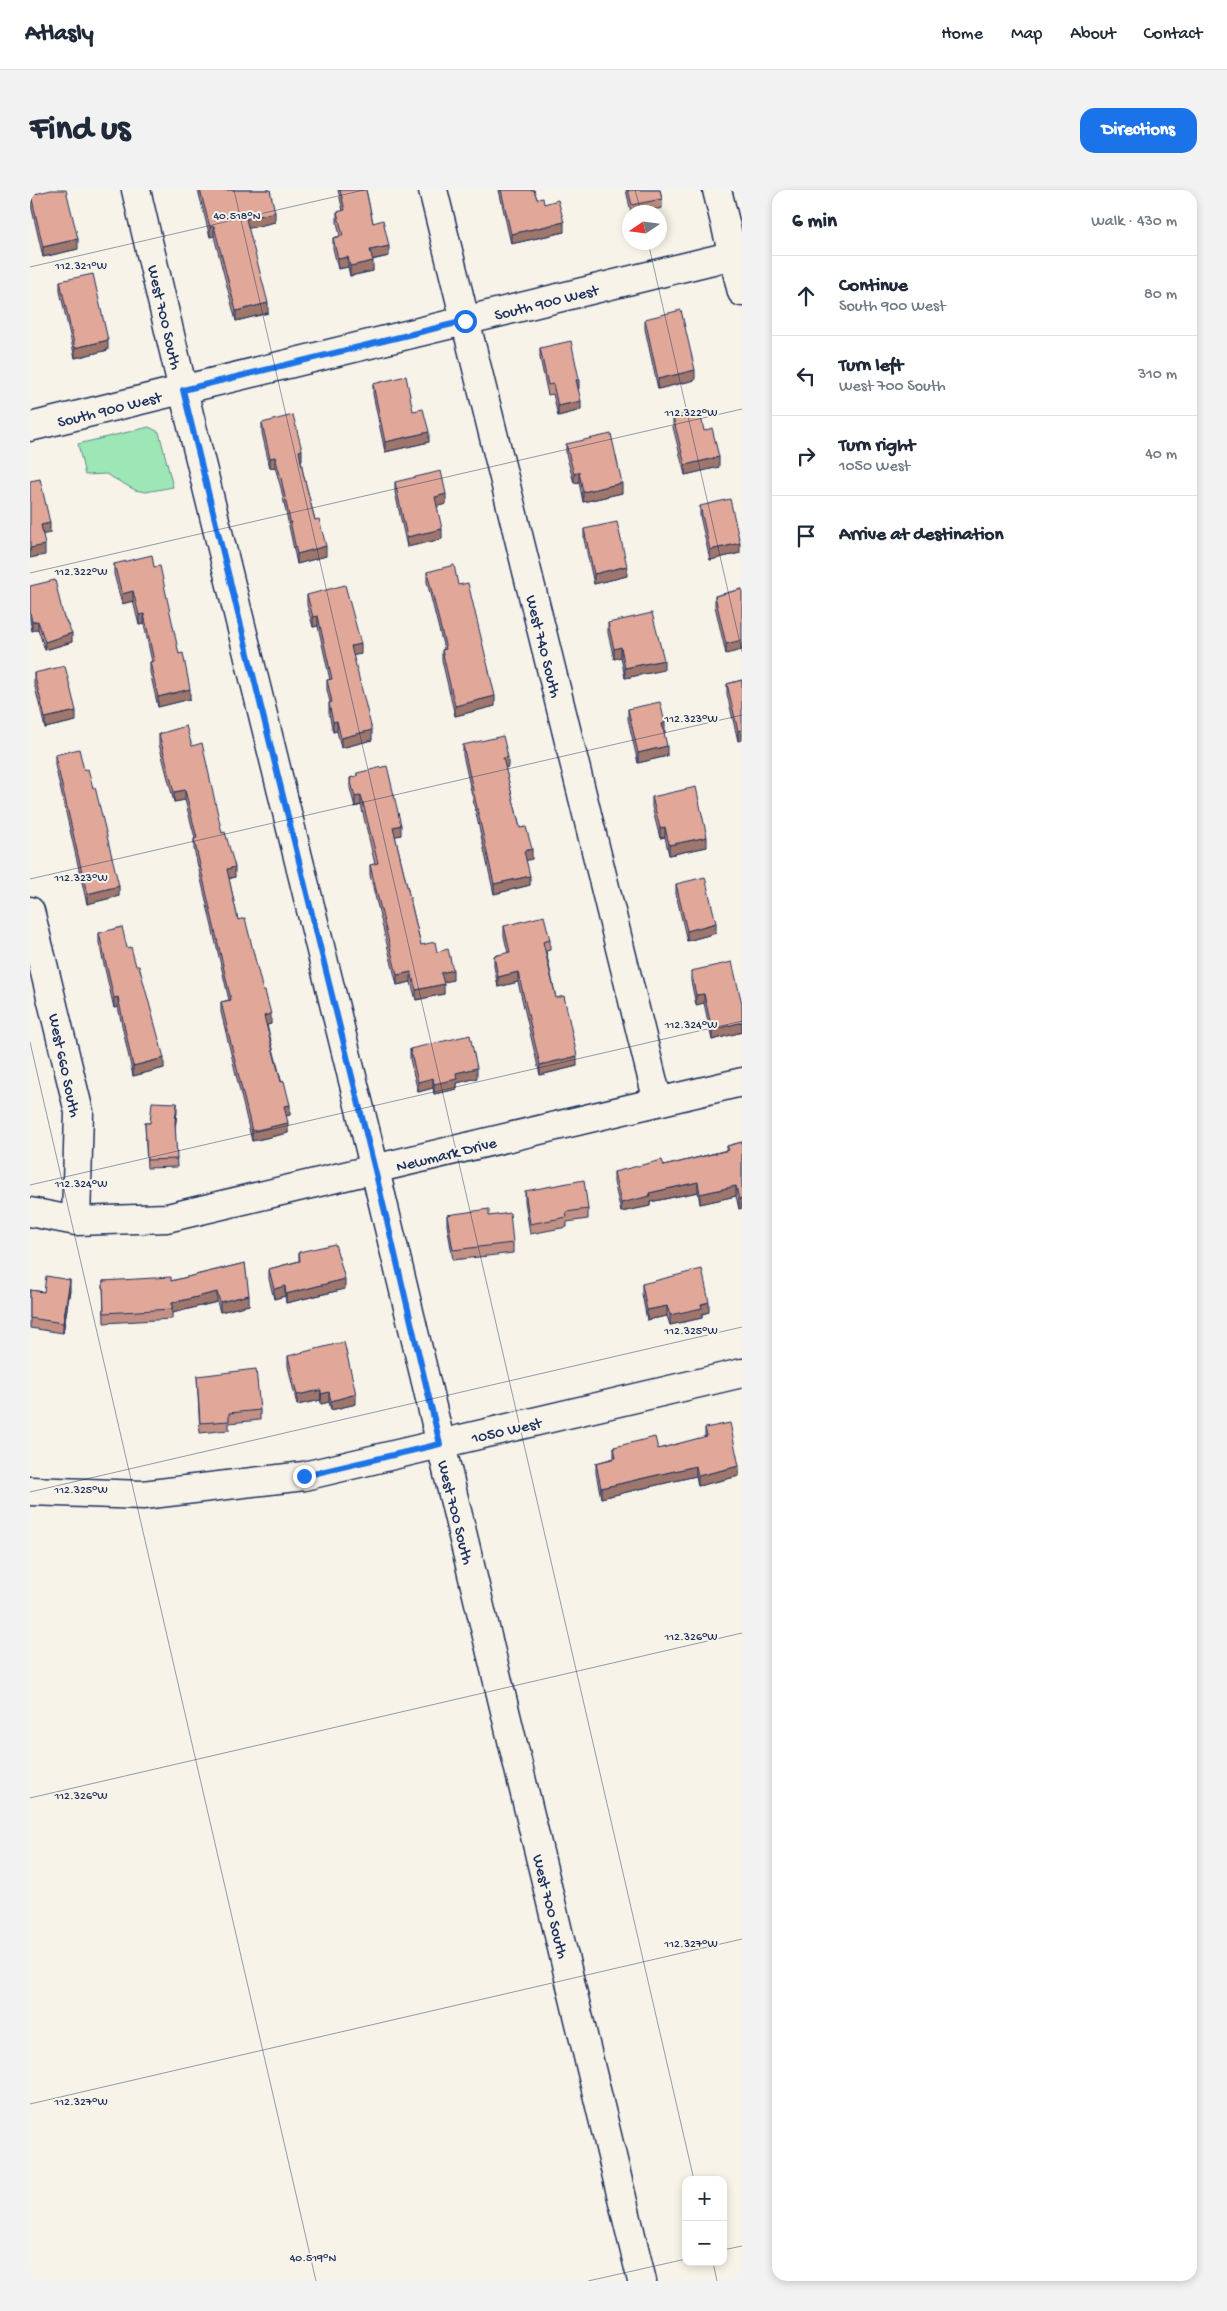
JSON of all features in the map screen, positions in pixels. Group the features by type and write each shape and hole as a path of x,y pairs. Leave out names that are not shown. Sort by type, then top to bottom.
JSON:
{"street":[{"name":"West 700 South","path":"136,190 183,390 375,1170 642,2281"},
{"name":"West 740 South","path":"433,190 658,1102"},
{"path":"717,190 738,254 742,292"},
{"name":"South 900 West","path":"30,427 738,254"},
{"name":"West 660 South","path":"30,911 79,1112 76,1221"},
{"name":"Newmark Drive","path":"30,1212 76,1221 167,1218 742,1082"},
{"name":"1050 West","path":"30,1491 143,1495 304,1476 742,1373"}],"green space":[{"path":"149,427 159,432 173,487 146,492 135,490 106,474 85,475 78,444"}],"building":[{"path":"51,190 66,190 78,239 43,247 31,195"},
{"path":"200,190 270,190 275,212 246,219 268,303 236,311 214,226 210,227"},
{"path":"340,190 366,190 373,223 383,220 389,246 370,250 373,261 350,266 348,257 338,259 333,238 343,236 337,212 345,210"},
{"path":"501,190 534,190 537,199 543,198 544,204 558,200 564,222 511,234"},
{"path":"628,190 660,190 662,199 632,205"},
{"path":"93,274 108,340 75,348 60,281"},
{"path":"681,310 695,370 658,379 645,319"},
{"path":"571,341 579,379 576,380 581,401 558,406 553,384 548,385 540,348"},
{"path":"406,376 413,411 423,409 429,432 385,442 373,384"},
{"path":"700,411 704,431 712,428 719,457 685,465 673,417"},
{"path":"293,415 302,450 299,451 303,473 315,520 319,519 326,546 297,554 281,478 275,457 270,458 262,423"},
{"path":"611,434 622,483 583,492 579,472 574,474 566,444"},
{"path":"441,471 446,494 435,497 442,529 407,537 395,482"},
{"path":"40,479 50,523 41,525 45,545 30,548 30,481"},
{"path":"730,499 740,543 710,550 700,506"},
{"path":"617,522 627,566 594,574 584,529"},
{"path":"152,555 154,567 160,566 179,654 183,653 190,689 158,697 150,662 154,661 144,614 139,615 133,591 122,594 114,564"},
{"path":"454,565 458,585 468,583 495,696 455,706 442,650 446,649 427,572"},
{"path":"55,580 63,615 72,633 45,642 38,621 32,622 30,586"},
{"path":"345,585 361,644 351,646 372,730 341,738 337,721 333,722 329,703 332,702 327,680 332,679 318,616 313,617 307,595"},
{"path":"742,589 742,640 726,644 715,596"},
{"path":"652,613 664,660 625,668 621,647 614,649 608,623"},
{"path":"65,666 76,711 45,718 34,673"},
{"path":"742,680 742,730 738,731 727,684"},
{"path":"660,702 665,723 662,724 667,746 638,753 628,709"},
{"path":"186,726 192,746 202,743 222,833 225,832 235,867 227,869 238,920 245,918 263,991 265,991 271,1014 264,1016 281,1082 284,1081 290,1105 284,1106 288,1123 252,1131 221,1002 231,1000 194,839 197,838 185,790 174,792 159,734"},
{"path":"503,736 508,757 503,758 520,828 526,827 532,849 524,851 530,876 494,884 463,745"},
{"path":"79,749 84,770 88,769 93,788 95,787 119,886 87,894 55,755"},
{"path":"387,766 401,825 393,827 421,945 435,942 437,952 448,949 453,970 441,973 444,984 416,990 411,972 397,975 370,865 378,863 361,795 355,797 350,778 357,776 357,773"},
{"path":"696,787 707,837 669,845 665,827 660,828 652,797"},
{"path":"705,877 716,923 687,931 676,884"},
{"path":"544,916 550,940 543,942 556,998 564,996 577,1056 540,1065 518,972 498,977 494,956 510,952 504,926"},
{"path":"122,927 127,948 131,947 136,966 139,966 164,1058 133,1066 118,997 114,998 99,933"},
{"path":"732,962 742,1004 742,1022 712,1030 704,994 696,995 691,971"},
{"path":"470,1035 477,1068 456,1073 457,1079 434,1084 433,1078 418,1082 410,1049"},
{"path":"152,1102 177,1103 175,1122 177,1159 147,1160 145,1123 150,1123"},
{"path":"742,1142 742,1198 739,1199 736,1186 700,1194 698,1182 649,1193 650,1196 621,1203 614,1172 662,1160 664,1166 729,1150 727,1146"},
{"path":"584,1180 588,1209 566,1212 567,1217 530,1224 525,1191"},
{"path":"489,1209 489,1216 510,1213 513,1243 453,1250 447,1215"},
{"path":"335,1244 345,1279 286,1294 285,1286 274,1289 269,1269 300,1261 299,1252"},
{"path":"245,1263 249,1295 220,1302 217,1292 172,1303 172,1309 104,1313 103,1281 171,1277 171,1281"},
{"path":"702,1269 709,1302 701,1304 702,1308 670,1315 667,1306 647,1310 642,1284"},
{"path":"46,1276 70,1280 63,1323 30,1318 30,1290 44,1292"},
{"path":"344,1342 356,1394 331,1401 329,1392 321,1394 321,1390 297,1395 288,1356"},
{"path":"256,1369 260,1410 229,1413 229,1421 200,1423 197,1376"},
{"path":"730,1423 739,1466 698,1476 696,1466 601,1488 596,1463 616,1458 614,1447 655,1437 658,1449 707,1436 705,1428"}],"route":[{"path":"304,1476 440,1444 375,1170 183,390 465,321"}]}
